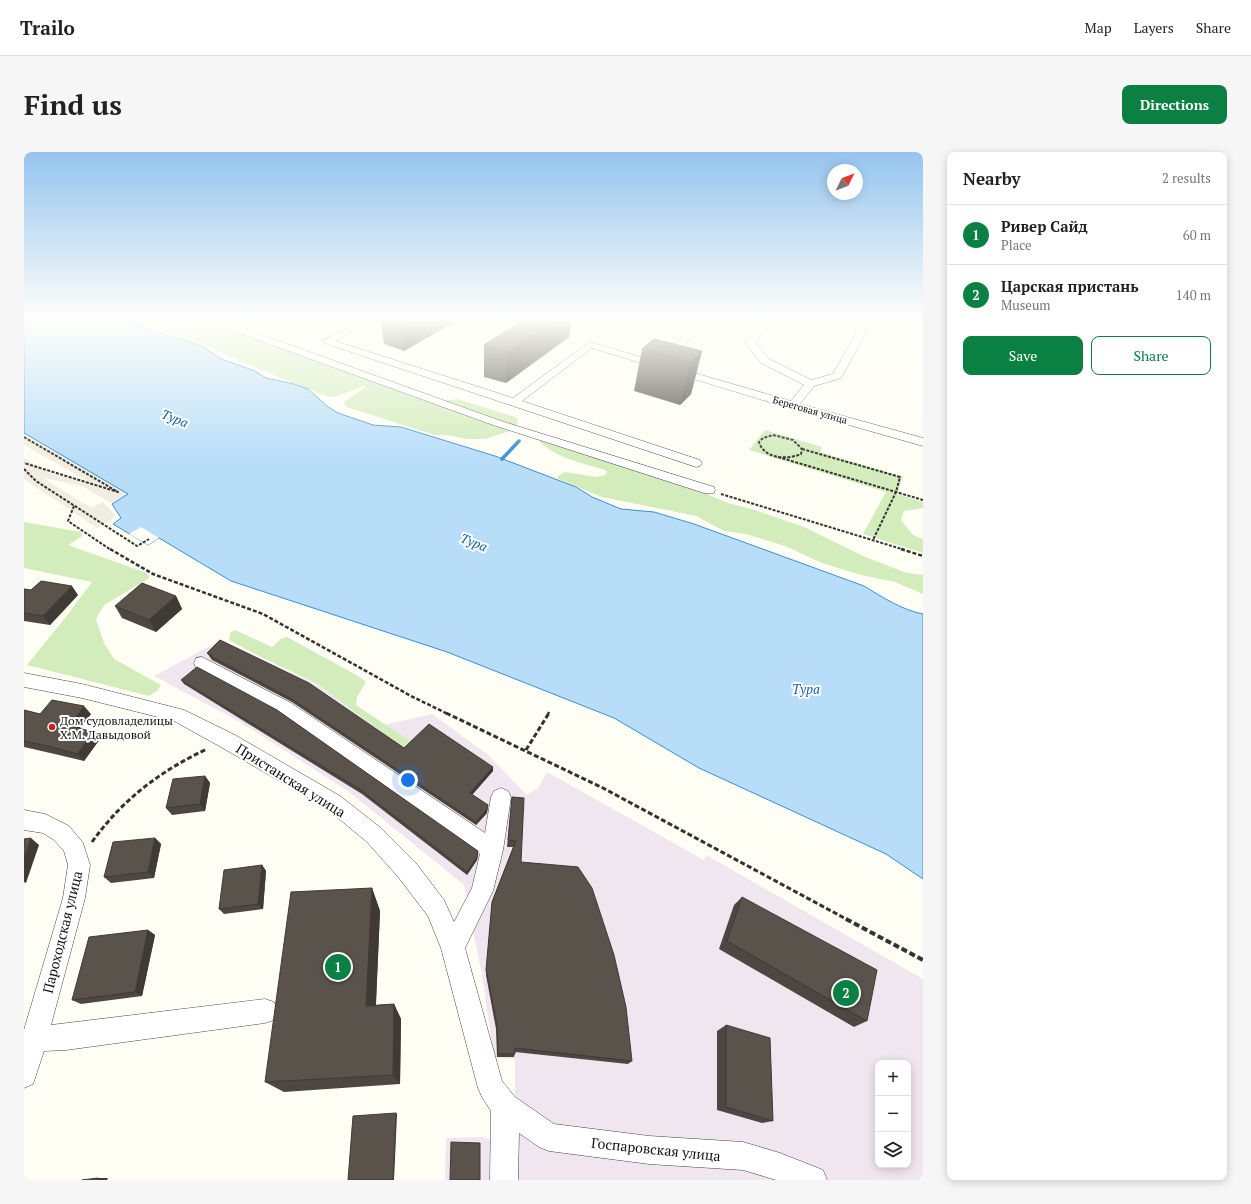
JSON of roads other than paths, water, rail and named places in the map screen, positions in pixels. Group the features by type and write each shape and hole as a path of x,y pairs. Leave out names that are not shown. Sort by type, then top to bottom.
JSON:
{"street":[{"path":"342,367 497,423 709,490"},
{"path":"407,367 696,463"},
{"name":"Береговая улица","path":"514,402 561,367"},
{"name":"Береговая улица","path":"666,367 793,406 923,442"},
{"path":"777,367 810,384"},
{"path":"793,406 810,384 837,376 842,367"},
{"path":"202,663 286,708 492,850"},
{"name":"Пристанская улица","path":"24,680 82,691 178,715 228,741 332,802 374,835 407,870 436,908 453,947 491,1088 505,1108"},
{"path":"453,947 482,891 492,850 501,797"},
{"name":"Пароходская улица","path":"24,820 47,825 64,833 75,848 79,861 79,874 74,898 24,1075"},
{"path":"34,1039 66,1037 265,1011"},
{"path":"504,1180 505,1108"},
{"name":"Госпаровская улица","path":"505,1108 549,1137 649,1150 743,1156 780,1167 813,1180"}],"water":[{"name":"Тура","path":"24,367 244,367 255,371 266,378 294,384 308,389 327,406 338,413 373,425 401,427 495,456 576,487 592,497 621,509 654,512 694,524 864,586 885,599 923,614 923,879 886,854 699,768 614,718 447,652 231,581 159,538 148,545 113,524 121,518 112,504 128,494 24,433"}],"waterway":[{"path":"502,459 519,441"}],"place":[{"name":"Дом судовладелицы Х.М. Давыдовой","path":"52,727"},
{"name":"Ривер Сайд","path":"338,967"},
{"name":"Царская пристань","path":"846,993"}]}
